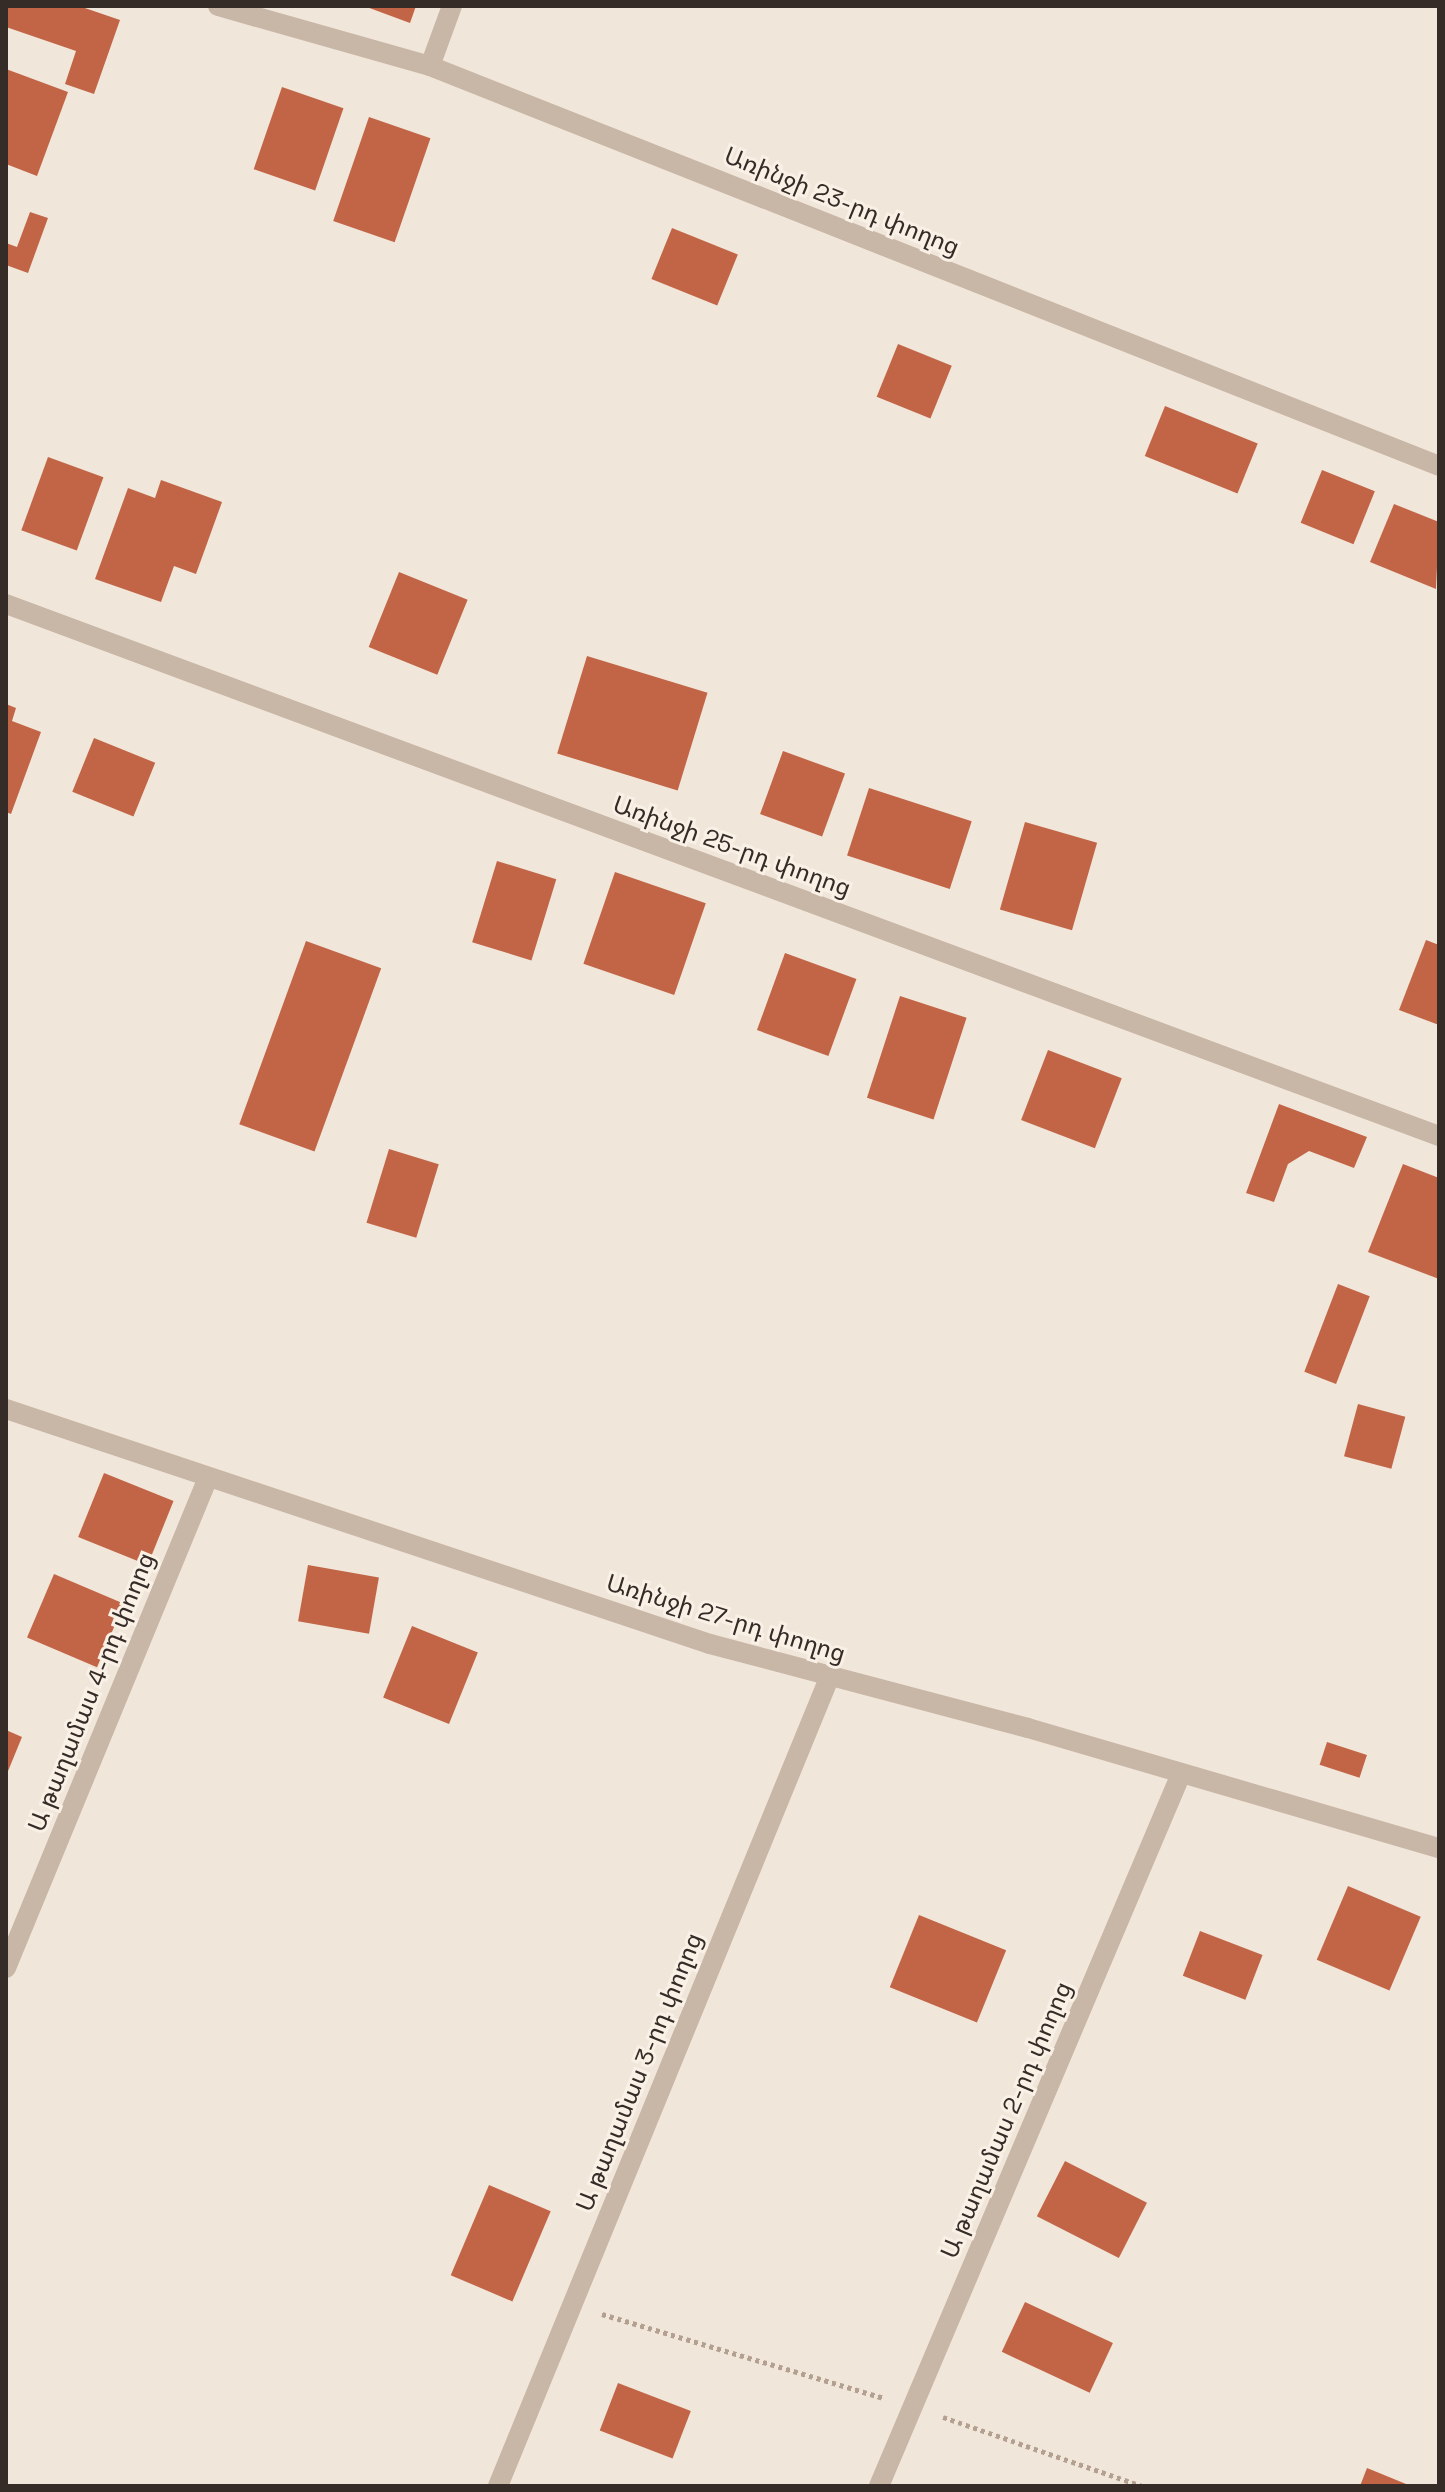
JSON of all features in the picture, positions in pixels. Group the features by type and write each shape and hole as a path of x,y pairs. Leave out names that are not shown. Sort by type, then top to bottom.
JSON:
{"street":[{"name":"Առինջի 23-րդ փողոց","path":"218,6 430,66 1439,466"},
{"path":"430,66 452,6"},
{"name":"Առինջի 25-րդ փողոց","path":"6,604 1439,1136"},
{"name":"Առինջի 27-րդ փողոց","path":"6,1409 207,1480 829,1678 1028,1728 1439,1848"},
{"name":"Ա թաղամաս 4-րդ փողոց","path":"6,1968 207,1480"},
{"name":"Ա թաղամաս 3-րդ փողոց","path":"498,2486 829,1678"},
{"name":"Ա թաղամաս 2-րդ փողոց","path":"879,2486 1181,1774"}],"path":[{"path":"572,2305 913,2407 1142,2486"}],"building":[{"path":"6,6 79,6 120,20 94,94 65,84 76,51 6,27"},
{"path":"364,6 416,6 410,23"},
{"path":"6,69 68,92 37,176 6,164"},
{"path":"282,87 343,108 315,190 254,169"},
{"path":"369,117 430,138 395,242 333,221"},
{"path":"30,212 48,218 28,273 6,265 6,243 17,247"},
{"path":"672,228 738,255 717,306 651,279"},
{"path":"898,344 952,366 930,419 877,397"},
{"path":"1165,406 1258,443 1237,494 1145,456"},
{"path":"48,457 103,477 77,550 21,530"},
{"path":"1322,470 1375,491 1353,544 1301,523"},
{"path":"161,480 222,502 196,574 174,566 161,602 95,579 128,488 155,498"},
{"path":"1394,504 1439,522 1436,589 1370,562"},
{"path":"399,572 468,600 437,675 369,647"},
{"path":"587,656 707,693 678,790 557,754"},
{"path":"6,704 16,708 12,721 41,732 11,814 6,812"},
{"path":"94,738 155,763 133,817 72,792"},
{"path":"783,751 845,774 822,837 760,814"},
{"path":"869,788 972,821 950,889 847,856"},
{"path":"1025,822 1097,843 1072,930 1000,909"},
{"path":"497,861 556,879 531,960 472,942"},
{"path":"615,872 706,903 674,995 583,964"},
{"path":"1426,940 1439,945 1439,1025 1399,1010"},
{"path":"306,941 381,968 314,1152 239,1124"},
{"path":"785,953 856,979 828,1056 757,1030"},
{"path":"900,996 967,1018 934,1119 867,1098"},
{"path":"1048,1050 1122,1078 1095,1148 1021,1120"},
{"path":"1279,1104 1367,1137 1354,1168 1309,1151 1288,1164 1274,1202 1246,1193"},
{"path":"389,1149 439,1164 416,1238 366,1223"},
{"path":"1403,1164 1439,1178 1439,1279 1368,1252"},
{"path":"1338,1284 1370,1296 1336,1384 1304,1372"},
{"path":"1358,1404 1405,1417 1391,1469 1344,1456"},
{"path":"104,1473 174,1501 148,1565 78,1537"},
{"path":"308,1565 379,1578 369,1634 298,1621"},
{"path":"54,1574 124,1604 97,1667 27,1638"},
{"path":"412,1626 478,1653 449,1724 383,1697"},
{"path":"6,1730 22,1737 6,1776"},
{"path":"1327,1742 1367,1755 1360,1778 1320,1765"},
{"path":"1348,1886 1421,1917 1389,1991 1317,1960"},
{"path":"919,1915 1006,1950 977,2023 890,1987"},
{"path":"1200,1931 1263,1955 1245,2000 1183,1976"},
{"path":"1065,2161 1147,2203 1119,2258 1037,2216"},
{"path":"489,2185 551,2211 512,2301 451,2275"},
{"path":"1025,2302 1113,2343 1090,2393 1002,2352"},
{"path":"618,2383 691,2411 673,2459 600,2431"},
{"path":"1367,2468 1411,2486 1360,2486"}]}
